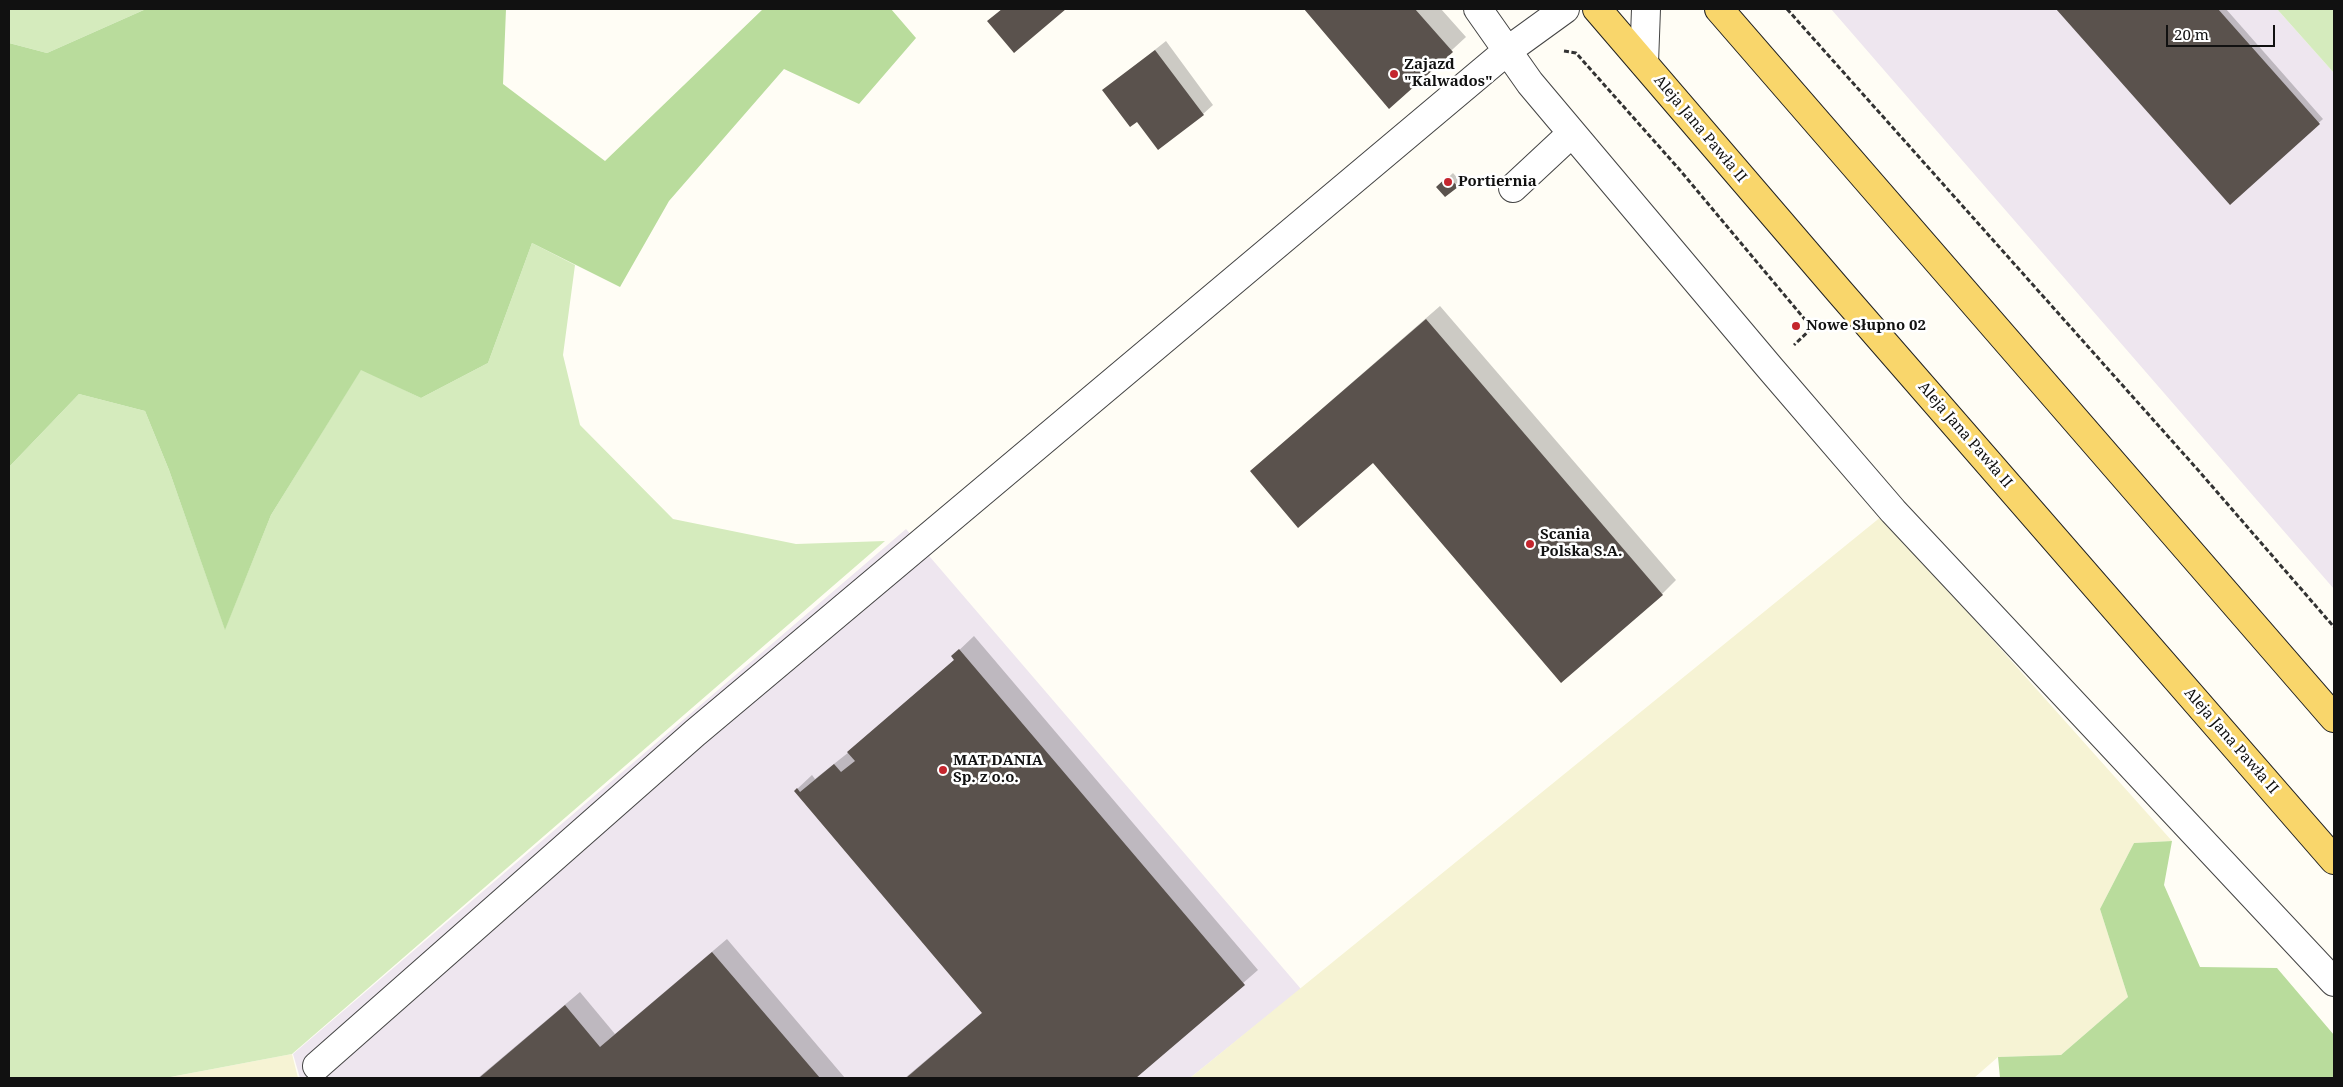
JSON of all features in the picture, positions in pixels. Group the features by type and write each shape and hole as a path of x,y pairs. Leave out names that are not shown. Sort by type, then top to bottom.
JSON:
{"main road":[{"name":"Aleja Jana Pawła II","path":"1597,9 1832,284 2334,860"},
{"path":"1720,9 2334,718"}],"street":[{"path":"1478,9 1525,76 1572,133 1770,368 1894,511 2334,982"},
{"path":"317,1066 694,733 1507,51 1565,9"},
{"path":"1644,64 1646,9"},
{"path":"1513,188 1572,133"}],"path":[{"path":"1787,9 2192,463 2334,627"},
{"path":"1525,76 1559,51 1576,53 1679,169 1812,328 1770,368"}],"shaded area":[{"path":"1831,9 2277,9 2334,73 2334,589"},
{"path":"1882,516 2172,841 2134,843 2100,909 2128,997 2061,1055 1998,1057 1974,1078 1190,1078"},
{"name":"MAT DANIA Sp. z o.o.","path":"906,529 1301,989 1190,1078 300,1078 293,1054"},
{"path":"292,1054 298,1078 165,1078"}],"green space":[{"path":"9,9 146,9 47,53 9,43"},
{"path":"146,9 506,9 503,84 605,161 763,9 891,9 916,38 859,104 784,69 669,201 620,287 532,243 488,363 421,398 361,370 271,515 225,630 169,470 145,411 79,394 9,467 9,43 47,53"},
{"path":"2277,9 2334,9 2334,73"},
{"path":"532,243 575,265 563,355 580,425 673,519 796,544 885,541 292,1054 165,1078 9,1078 9,467 79,394 145,411 169,470 225,629 271,515 361,369 421,398 488,363"},
{"path":"2172,841 2164,885 2200,967 2277,968 2334,1035 2334,1078 2000,1078 1998,1057 2061,1055 2128,997 2100,909 2134,843"}],"building":[{"path":"1002,9 1066,9 1014,53 987,21"},
{"name":"Zajazd \"Kalwados\"","path":"1304,9 1415,9 1453,52 1389,109"},
{"path":"2056,9 2218,9 2320,124 2230,205"},
{"path":"1155,50 1204,115 1158,150 1137,122 1130,127 1102,90"},
{"name":"Portiernia","path":"1448,176 1458,187 1445,197 1436,187"},
{"name":"Scania Polska S.A.","path":"1426,319 1663,595 1561,683 1373,463 1298,528 1250,471"},
{"path":"959,649 1245,985 1136,1078 906,1078 982,1013 794,791 797,788 800,792 834,764 841,772 855,761 847,752 954,660 951,656"},
{"path":"712,952 820,1078 479,1078 565,1005 600,1047"}],"place":[{"name":"Zajazd \"Kalwados\"","path":"1394,74"},
{"name":"Portiernia","path":"1448,182"},
{"name":"Nowe Słupno 02","path":"1796,326"},
{"name":"Scania Polska S.A.","path":"1530,544"},
{"name":"MAT DANIA Sp. z o.o.","path":"943,770"}]}
